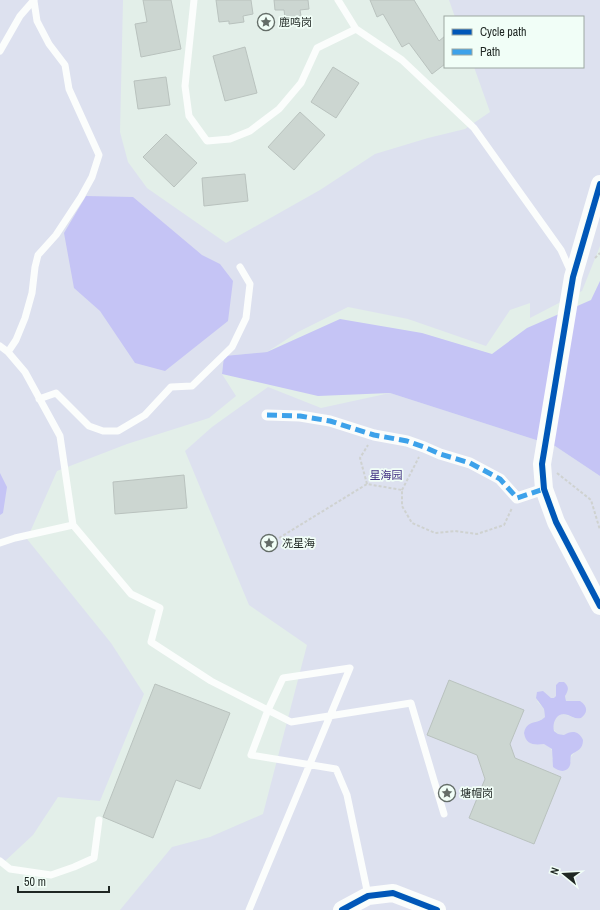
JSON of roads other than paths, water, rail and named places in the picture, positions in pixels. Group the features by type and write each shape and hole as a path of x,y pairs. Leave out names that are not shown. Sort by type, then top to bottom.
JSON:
{"street":[{"path":"600,184 573,277 542,464 544,489 556,522 600,606"},
{"path":"267,415 300,416 330,421 374,435 407,441 440,454 470,463 500,479 517,498 544,489"},
{"path":"342,910 368,896 393,894 437,910"}],"lane":[{"path":"0,51 20,16 34,0"},
{"path":"8,352 16,340 25,318 32,294 34,267 38,255 56,235 81,197 92,177 99,155 69,89 65,65 49,44 37,20 34,0"},
{"path":"194,0 185,86 189,116 207,141 230,139 250,131 279,109 301,83 316,48 356,29"},
{"path":"338,0 356,29 402,60 474,128 561,250 573,277"},
{"path":"39,400 56,394 89,426 103,431 118,431 145,415 171,387 192,386 232,347 246,318 250,284 240,267"},
{"path":"0,346 8,352 25,372 60,436 73,525 131,594 160,608 151,642 211,681 291,722 411,703 444,814"},
{"path":"0,543 15,538 73,525"},
{"path":"249,910 310,765 350,668 283,678 268,710 251,755 310,765 336,769 347,795 368,896"},
{"path":"0,862 10,869 52,875 74,867 94,858 99,820"}],"water":[{"path":"86,196 133,197 202,255 220,264 233,281 228,321 165,371 135,363 100,311 74,288 64,233"},
{"path":"600,281 600,476 555,446 390,393 318,396 222,374 224,356 267,352 340,319 422,333 492,354 527,328 591,300"},
{"path":"0,473 7,487 3,513 0,515"},
{"path":"559,682 564,682 568,687 568,691 565,696 566,701 580,701 586,707 586,712 581,718 564,714 556,718 554,731 558,734 564,735 570,732 575,732 583,740 581,748 571,755 569,768 563,771 553,767 552,749 544,744 534,744 529,742 524,733 527,726 545,717 544,709 536,698 537,692 543,691 551,698 554,698 556,696 556,685"}],"place":[{"name":"鹿鸣岗","path":"266,22"},
{"name":"冼星海","path":"269,543"},
{"name":"塘帽岗","path":"447,793"}],"park label":[{"name":"星海园","path":"386,475"}]}
